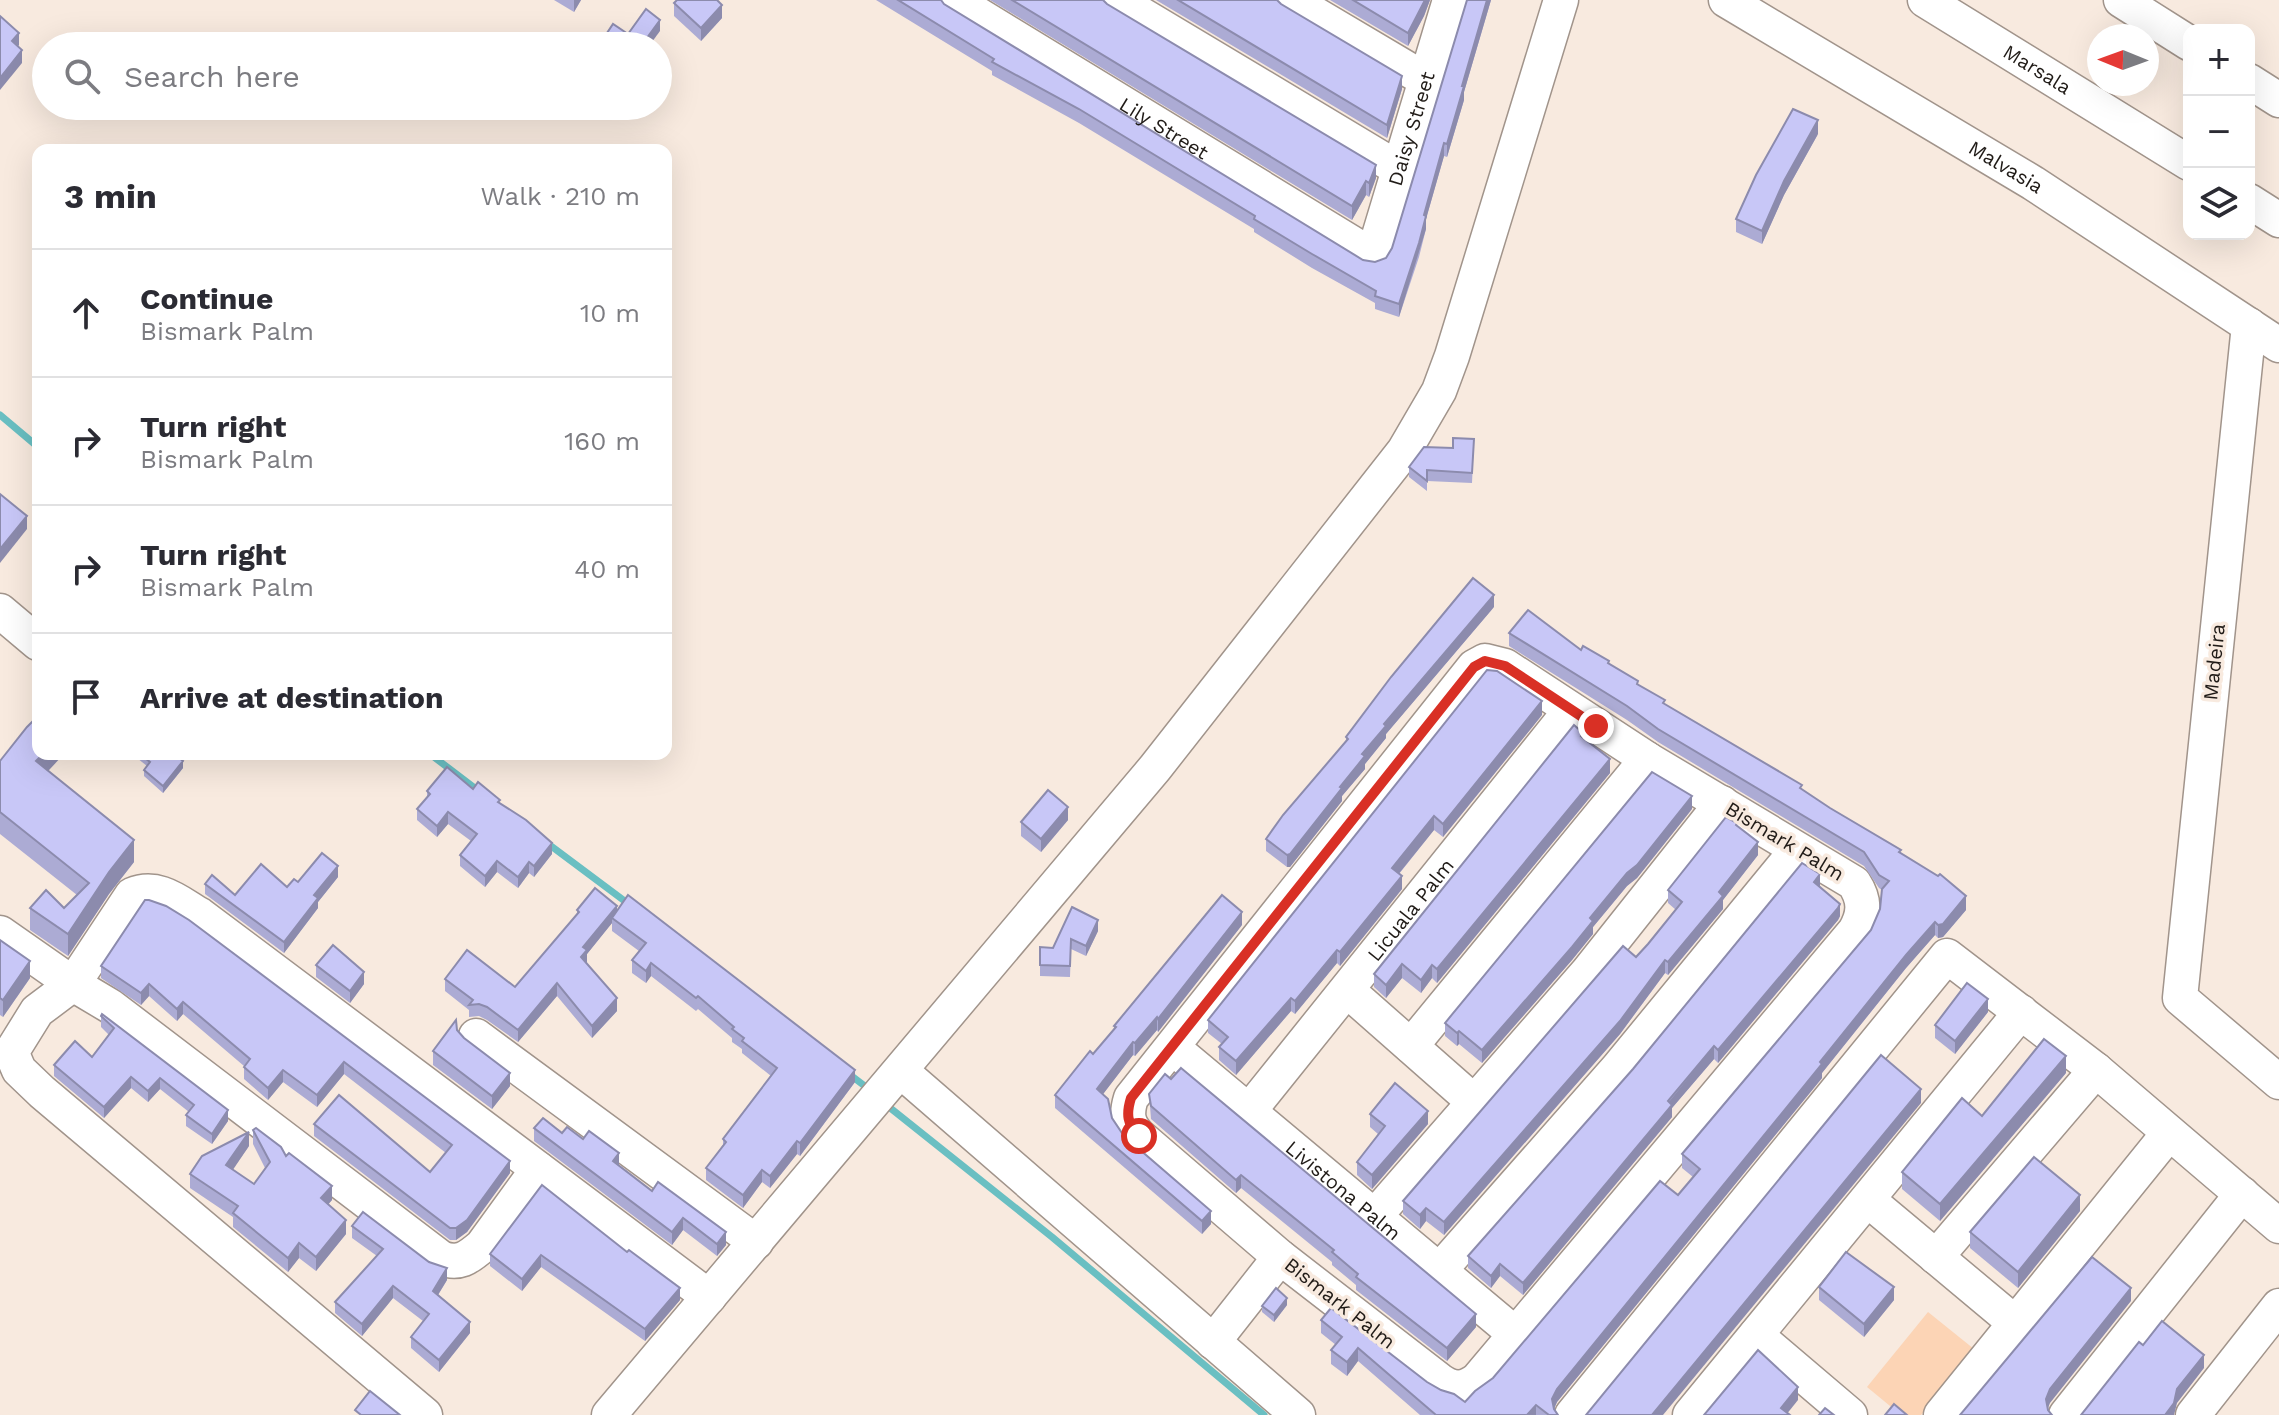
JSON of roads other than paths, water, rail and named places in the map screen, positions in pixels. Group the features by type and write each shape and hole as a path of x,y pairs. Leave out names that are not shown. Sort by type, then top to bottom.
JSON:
{"street":[{"name":"Lily Street","path":"954,0 1373,256"},
{"path":"1117,0 1399,169"},
{"path":"1291,0 1426,80"},
{"name":"Daisy Street","path":"1373,256 1450,0"},
{"path":"609,1415 1155,768 1404,451 1439,391 1467,313 1561,0"},
{"name":"Malvasia","path":"1726,0 2033,183 2279,345"},
{"name":"Marsala","path":"1925,0 2183,159"},
{"path":"2121,0 2183,39"},
{"path":"2255,85 2279,100"},
{"path":"2255,205 2279,220"},
{"name":"Madeira","path":"2249,325 2180,998 2279,1076"},
{"path":"0,611 32,638"},
{"name":"Bismark Palm","path":"1485,661 1505,666 1647,759 1854,883 1863,902 1861,920 1855,931 1478,1379 1468,1386 1448,1386 1280,1257 1131,1128 1127,1111 1131,1098 1474,667 1485,661"},
{"name":"Licuala Palm","path":"1249,1111 1571,710"},
{"path":"1411,1046 1647,759"},
{"path":"1374,1217 1587,973 1722,803"},
{"path":"1439,1271 1618,1068 1797,850"},
{"path":"425,1415 19,1070 13,1056 14,1048 37,1011 73,984 132,895 162,893 200,915 709,1297"},
{"path":"0,933 117,1011 441,1258 451,1262 462,1261 482,1246 538,1169"},
{"path":"1572,1415 1947,956 2096,1070 2279,1226"},
{"path":"1348,991 1473,1101"},
{"path":"1690,1415 2021,1012"},
{"path":"476,1036 756,1242"},
{"name":"Livistona Palm","path":"1173,1048 1514,1333"},
{"path":"1936,1257 2096,1070"},
{"path":"901,1071 1298,1415"},
{"path":"1941,1415 2169,1133"},
{"path":"2066,1415 2242,1194"},
{"path":"1868,1200 2014,1322"},
{"path":"1213,1342 1280,1257"},
{"path":"2193,1415 2279,1306"},
{"path":"1756,1335 1829,1408"}],"waterway":[{"path":"0,415 32,442"},
{"path":"438,760 480,792"},
{"path":"547,843 630,905"},
{"path":"849,1074 870,1090"},
{"path":"889,1107 1052,1237 1264,1415"}]}
